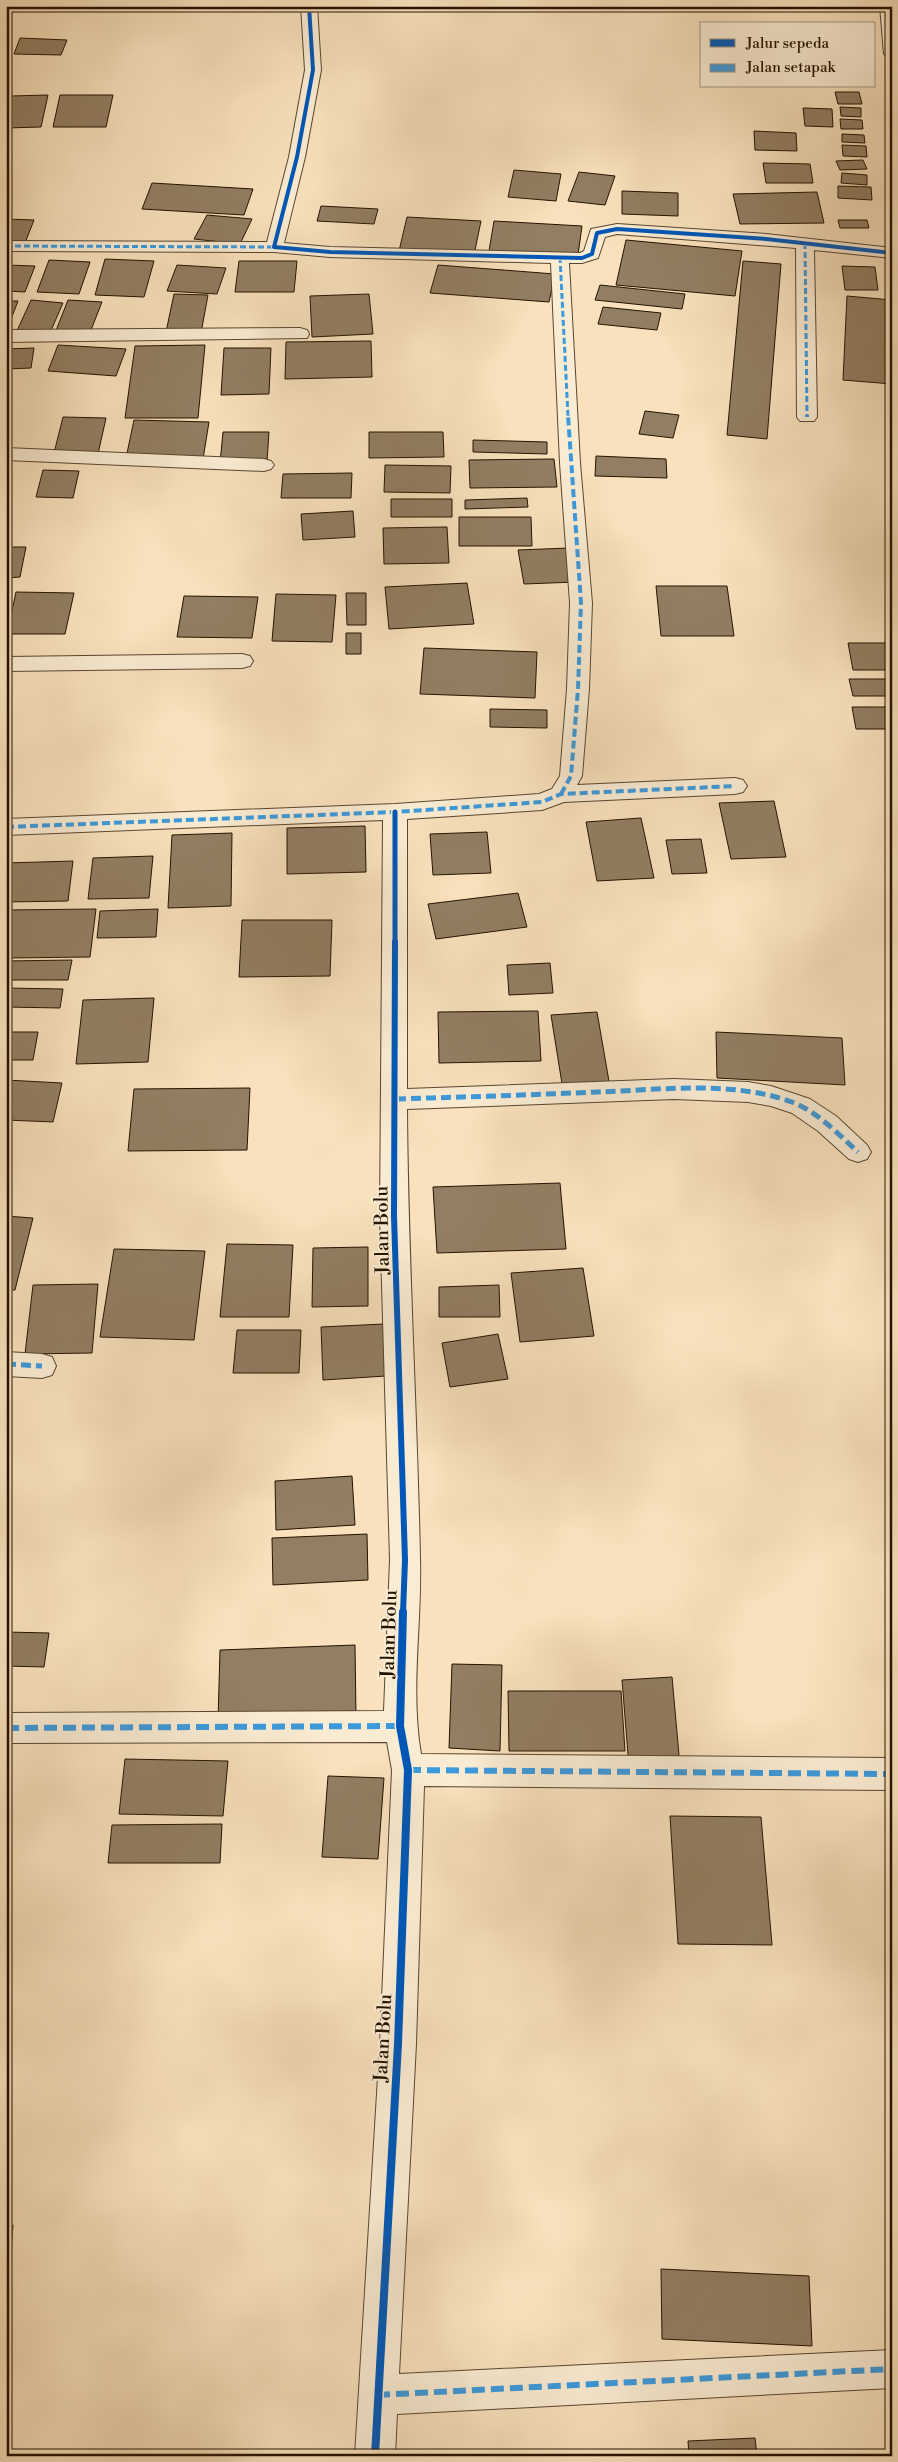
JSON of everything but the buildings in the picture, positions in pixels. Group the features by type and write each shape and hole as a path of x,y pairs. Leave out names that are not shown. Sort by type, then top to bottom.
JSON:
{"street":[{"path":"274,247 297,157 313,70 309,6"},
{"path":"888,6 892,54"},
{"path":"6,246 274,247 330,252 588,257 592,254 597,233 617,229 805,243 892,253"},
{"path":"805,243 807,418"},
{"path":"560,257 570,464 581,603 578,689 571,776 561,794"},
{"path":"6,336 300,334"},
{"path":"6,454 264,465"},
{"path":"6,664 242,661"},
{"path":"6,827 395,812 542,802 561,794 735,786"},
{"name":"Jalan Bolu","path":"375,2456 398,2044 408,1770 400,1726 405,1560 394,1216 396,1099 395,812"},
{"path":"396,1099 680,1089 760,1094 793,1102 826,1123 858,1152"},
{"path":"6,1364 42,1366"},
{"path":"6,1728 400,1726"},
{"path":"408,1770 892,1774"},
{"path":"377,2395 892,2369"}],"marked path":[{"path":"888,6 892,54"},
{"path":"805,243 807,417"},
{"path":"6,246 274,247"},
{"path":"560,257 570,463 581,603 578,689 571,776 561,794"},
{"path":"6,827 395,812 542,802 561,794 735,786"},
{"path":"396,1099 674,1089 748,1092 771,1096 801,1106 827,1124 858,1152"},
{"path":"6,1364 42,1366"},
{"path":"6,1728 400,1726"},
{"path":"408,1770 892,1774"},
{"path":"377,2395 892,2369"}],"cycle path":[{"path":"309,6 313,70 297,157 274,247 330,252 582,258 592,254 597,233 617,229 766,239 892,253"},
{"path":"375,2456 398,2044 408,1770 400,1726 405,1560 394,1216 395,812"}]}
